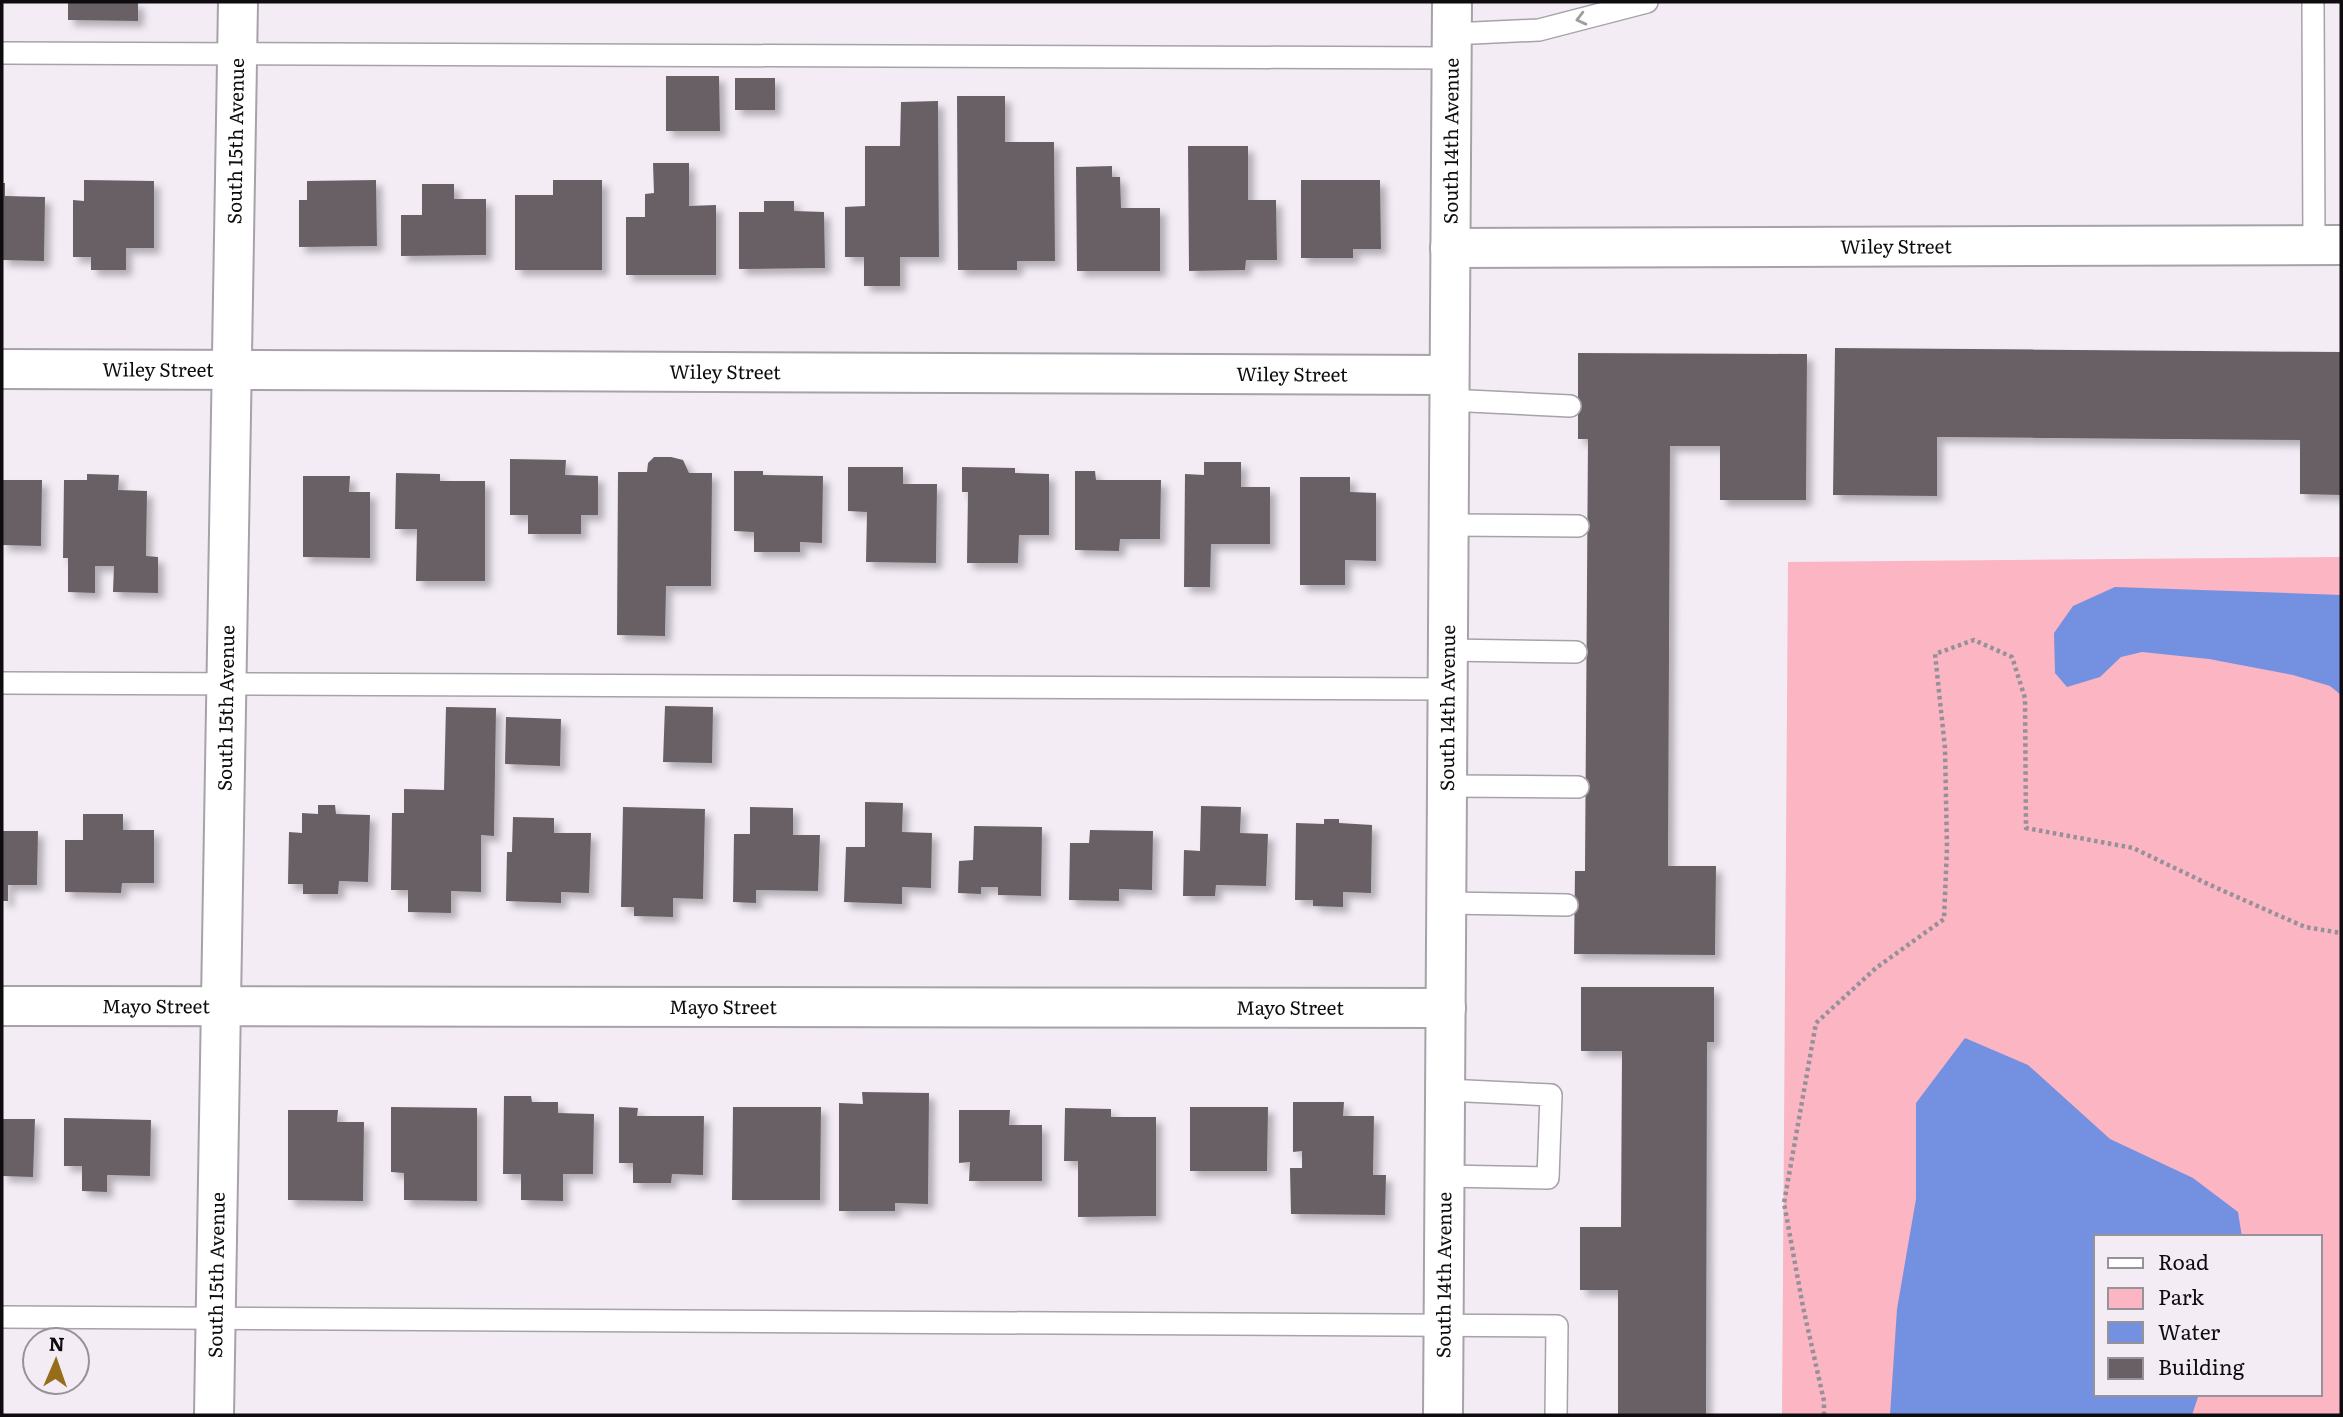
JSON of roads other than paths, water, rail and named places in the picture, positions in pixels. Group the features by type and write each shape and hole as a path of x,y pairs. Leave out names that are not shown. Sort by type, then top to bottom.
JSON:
{"street":[{"name":"South 15th Avenue","path":"214,1415 237,2"},
{"name":"South 14th Avenue","path":"1443,1415 1452,31"},
{"name":"Wiley Street","path":"1450,248 2328,245"},
{"name":"Wiley Street","path":"2,369 1448,387"},
{"name":"Mayo Street","path":"2,1006 1446,1008"}],"lane":[{"path":"2,53 236,54 1539,30 1647,2"},
{"path":"2313,2 2328,245"},
{"path":"1448,387 1570,406"},
{"path":"1448,524 1578,526"},
{"path":"1447,650 1576,652"},
{"path":"2,683 1447,690"},
{"path":"1447,786 1578,787"},
{"path":"1446,904 1567,905"},
{"path":"1444,1176 1548,1178 1551,1095 1445,1090"},
{"path":"2,1317 1557,1326 1556,1415"}],"water":[{"path":"2115,587 2341,595 2341,695 2330,686 2293,675 2209,659 2142,652 2121,657 2100,677 2067,687 2055,673 2054,633 2073,606"},
{"path":"1965,1038 2028,1065 2110,1139 2193,1178 2238,1212 2242,1235 2094,1235 2094,1396 2198,1396 2192,1415 1890,1415 1897,1309 1916,1199 1916,1103"}]}
